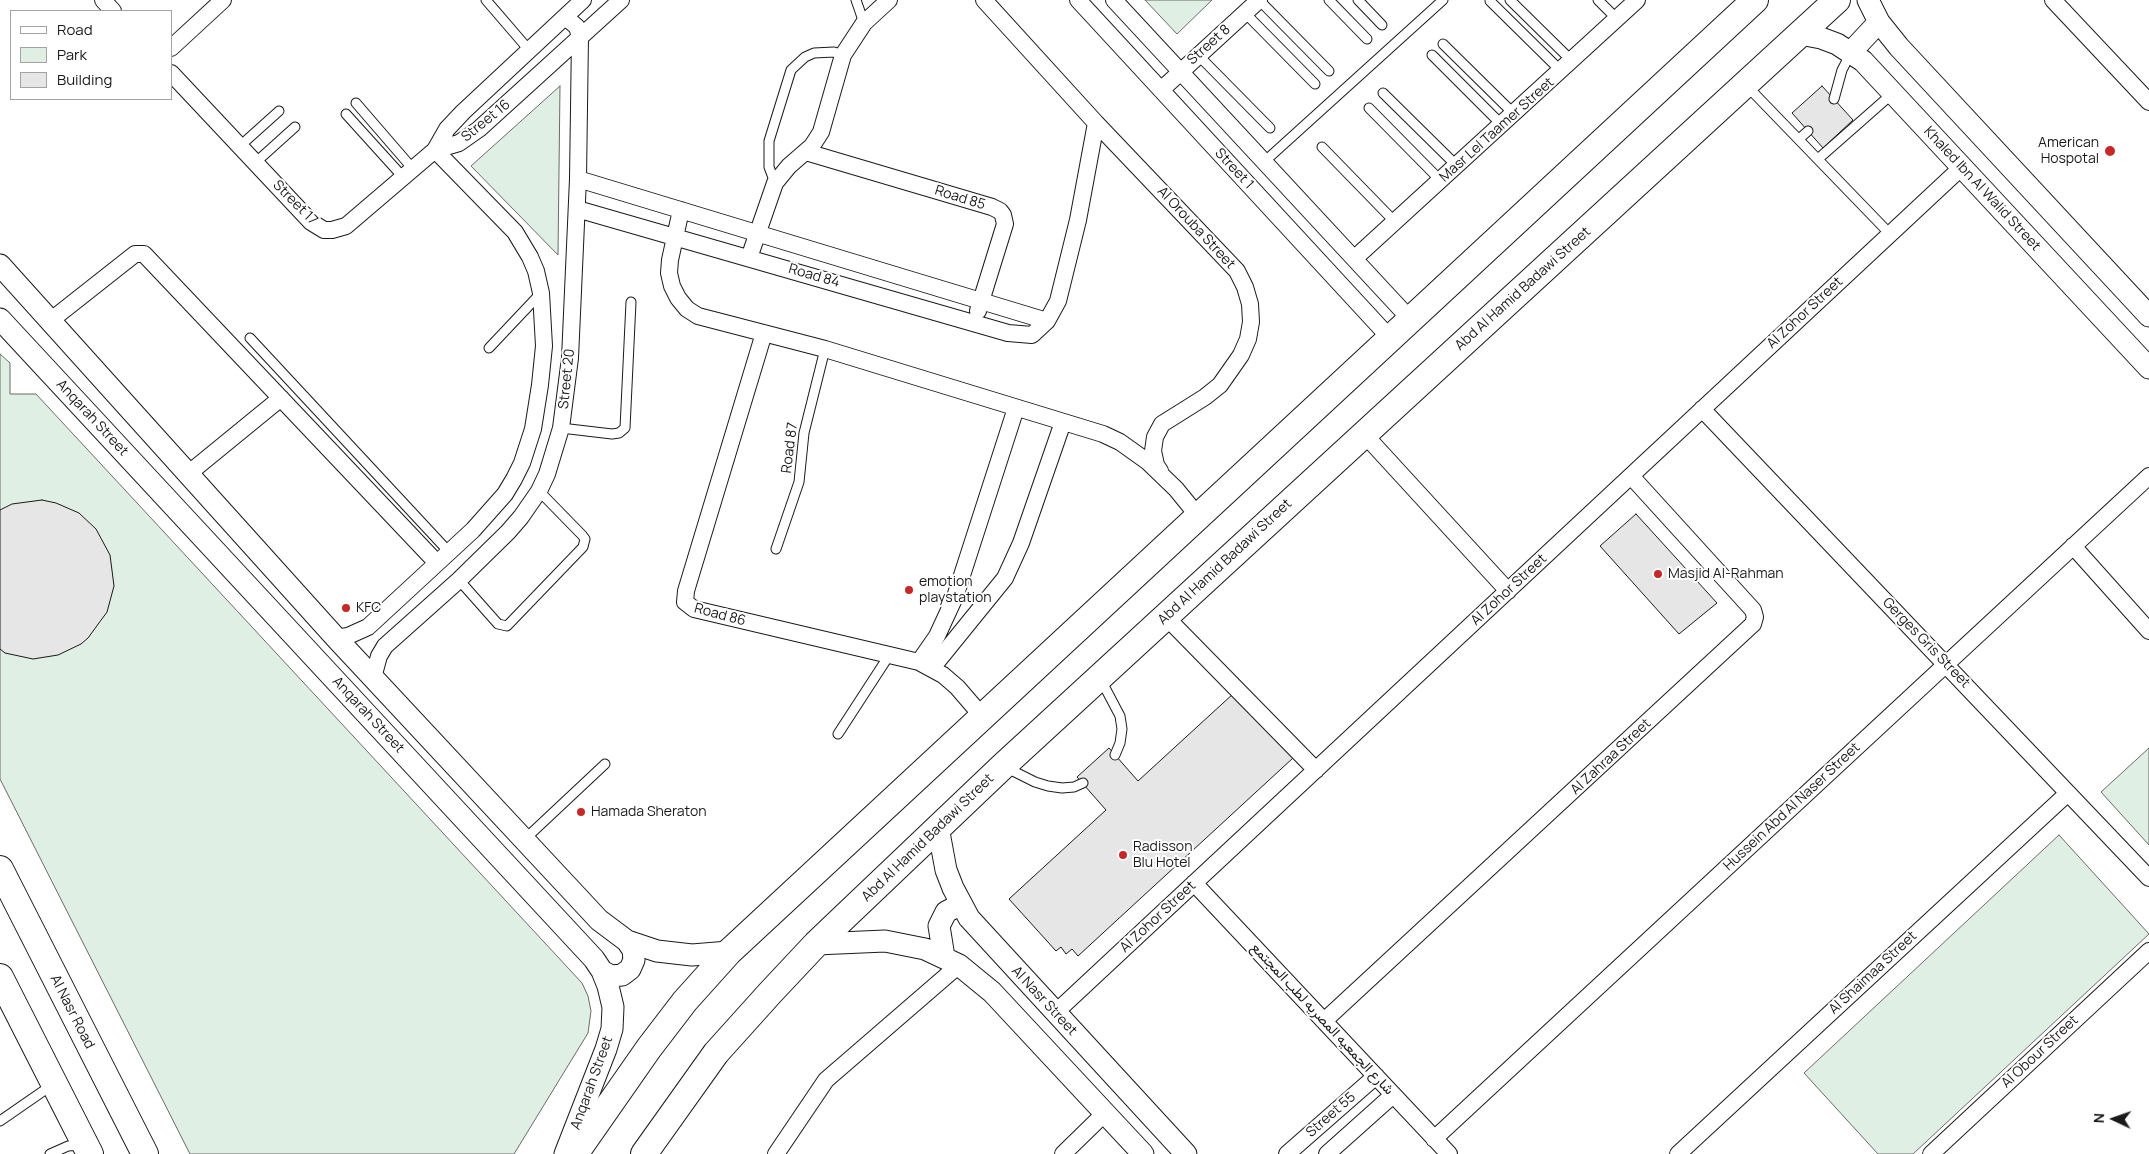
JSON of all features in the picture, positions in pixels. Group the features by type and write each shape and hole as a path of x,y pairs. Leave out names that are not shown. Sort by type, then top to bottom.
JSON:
{"main road":[{"path":"575,1154 649,1048 685,1001 729,952 1755,0"},
{"name":"Abd Al Hamid Badawi Street","path":"644,1154 716,1053 816,944 1003,766 1837,0"},
{"name":"Al Nasr Road","path":"0,869 145,1154"},
{"path":"0,978 54,1084 83,1151"}],"street":[{"path":"103,0 112,10"},
{"path":"172,47 223,0"},
{"name":"Street 16","path":"435,150 455,120 583,0"},
{"name":"Street 16","path":"435,150 447,148 469,137 621,0"},
{"path":"750,258 775,183 789,166 806,152 821,132 843,55 864,23 889,0"},
{"name":"Al Orouba Street","path":"984,0 1237,271 1245,287 1250,304 1251,322 1248,339 1231,370 1220,385 1205,397 1162,424 1155,437 1153,451 1156,465 1164,477"},
{"name":"Street 1","path":"1078,0 1390,338"},
{"name":"Street 1","path":"1114,0 1410,319"},
{"name":"Street 8","path":"1161,90 1259,0"},
{"path":"1868,0 1879,22 1899,48 2149,316"},
{"path":"2054,0 2149,102"},
{"name":"Masr Lel Taamer Street","path":"1355,258 1566,66 1617,18 1630,2"},
{"path":"563,19 569,20 577,27 580,37"},
{"path":"1851,52 1879,22"},
{"name":"Khaled Ibn Al Walid Street","path":"1800,34 1821,38 1851,52 1863,61 2149,368"},
{"name":"Street 20","path":"373,678 379,656 385,646 459,580 508,532 539,491 547,474 562,428 570,358 577,209 580,37"},
{"name":"Street 17","path":"172,74 311,222 324,230 346,226 435,150"},
{"name":"Road 84","path":"577,209 1008,333 1032,335 1047,321 1058,301 1078,220 1096,122"},
{"name":"Street 20","path":"336,638 348,636 368,627 473,530 505,494 522,463 533,429 544,356 544,331 541,293 530,257 515,232 435,150"},
{"name":"Road 85","path":"806,152 1000,211 1005,224 974,323"},
{"name":"Al Zohor Street","path":"1055,1013 1962,167"},
{"name":"Road 84","path":"578,179 1047,321"},
{"path":"681,210 669,273 672,286 678,298 698,316 825,349 1103,434 1120,442 1148,462 1164,477 1198,516"},
{"path":"50,321 135,254 141,253 147,256 437,563"},
{"path":"0,266 336,638 599,920 627,941 657,951 692,955 729,952"},
{"name":"Anqarah Street","path":"0,319 587,951 602,971 613,1007 612,1028 606,1049 565,1154"},
{"name":"Road 86","path":"764,333 686,591 685,602 694,610 890,654 926,665 957,686 982,716"},
{"path":"544,356 570,358"},
{"path":"188,474 281,398"},
{"path":"926,665 955,597 1016,408"},
{"name":"Gerges Gris Street","path":"1702,409 2149,878"},
{"path":"926,665 1005,578 1021,543 1063,422"},
{"path":"1364,434 1508,591"},
{"name":"Al Zahraa Street","path":"1324,1021 1753,624 1755,617 1753,610 1631,476"},
{"name":"Hussein Abd Al Naser Street","path":"1434,1139 2149,476"},
{"path":"2073,546 2149,631"},
{"path":"1166,617 1316,770"},
{"name":"Al Shaimaa Street","path":"1678,1154 2068,792"},
{"name":"Al Nasr Street","path":"938,827 946,870 961,904 979,931 1186,1154"},
{"name":"شارع الجمعيه المصريه لطب المجتمع","path":"1194,883 1449,1154"},
{"path":"952,961 939,926 946,912 961,904"},
{"path":"602,971 611,976 622,975 630,969 634,960 633,950 627,941"},
{"path":"816,944 885,941 925,949 952,961 992,992 1142,1154"},
{"name":"Al Obour Street","path":"1931,1154 2149,951"},
{"path":"776,1154 826,1080 952,961"},
{"name":"Street 55","path":"1287,1154 1376,1076"},
{"name":"Street 55","path":"1327,1154 1393,1095"},
{"path":"1063,1154 1105,1113"}],"lane":[{"path":"486,0 530,50"},
{"path":"856,0 864,23"},
{"path":"1259,0 1329,72"},
{"path":"1329,0 1367,39"},
{"path":"1358,0 1382,25"},
{"path":"1264,162 1443,0"},
{"path":"1510,0 1566,66"},
{"path":"1598,0 1617,18"},
{"path":"1490,1 1566,66"},
{"path":"1245,13 1315,84"},
{"path":"1443,44 1508,119"},
{"path":"775,183 769,166 769,141 792,70 805,57 814,53 834,52 843,55"},
{"path":"1834,99 1842,70 1851,52"},
{"path":"1198,55 1270,128"},
{"path":"1432,55 1508,119"},
{"path":"1746,85 1890,234"},
{"path":"1383,93 1457,166"},
{"path":"1818,159 1893,93"},
{"path":"356,103 408,173"},
{"path":"1369,108 1441,181"},
{"path":"240,146 279,111"},
{"path":"346,114 408,173"},
{"path":"256,163 295,127"},
{"path":"1799,139 1808,131"},
{"path":"1322,147 1396,222"},
{"path":"489,348 541,293"},
{"path":"562,428 615,434 625,428 631,302"},
{"path":"250,338 449,552"},
{"name":"Road 87","path":"776,549 799,482 804,433 825,349"},
{"path":"459,580 498,624 507,626 583,547 585,539 582,535 539,491"},
{"path":"838,734 890,654"},
{"path":"1099,678 1120,716 1122,729 1120,743 1115,755"},
{"path":"524,840 605,764"},
{"path":"1003,766 1035,782 1048,786 1074,787 1083,783"},
{"path":"0,1121 54,1084"},
{"path":"50,1154 68,1146 83,1151"}],"green space":[{"path":"1145,0 1212,0 1177,34"},
{"path":"560,86 558,255 471,166"},
{"path":"0,354 10,363 10,394 36,394 582,983 588,996 591,1011 588,1033 514,1154 190,1154 0,779"},
{"path":"2149,748 2149,845 2101,792"},
{"path":"2059,835 2149,934 1913,1154 1878,1154 1804,1073"}],"building":[{"path":"1822,86 1853,120 1823,148 1792,113"},
{"path":"42,500 56,503 79,513 96,529 110,555 114,586 107,612 88,638 81,644 58,655 33,659 5,653 0,649 0,510 12,504"},
{"name":"Masjid Al-Rahman","path":"1636,514 1717,603 1679,634 1600,546"},
{"name":"Radisson Blu Hotel","path":"1234,693 1293,758 1078,956 1072,949 1066,954 1061,947 1056,951 1009,899 1106,810 1077,777 1109,748 1138,781"}],"place":[{"name":"American Hospotal","path":"2110,151"},
{"name":"Masjid Al-Rahman","path":"1658,574"},
{"name":"emotion playstation","path":"909,590"},
{"name":"KFC","path":"346,608"},
{"name":"Hamada Sheraton","path":"581,812"},
{"name":"Radisson Blu Hotel","path":"1123,855"}]}
